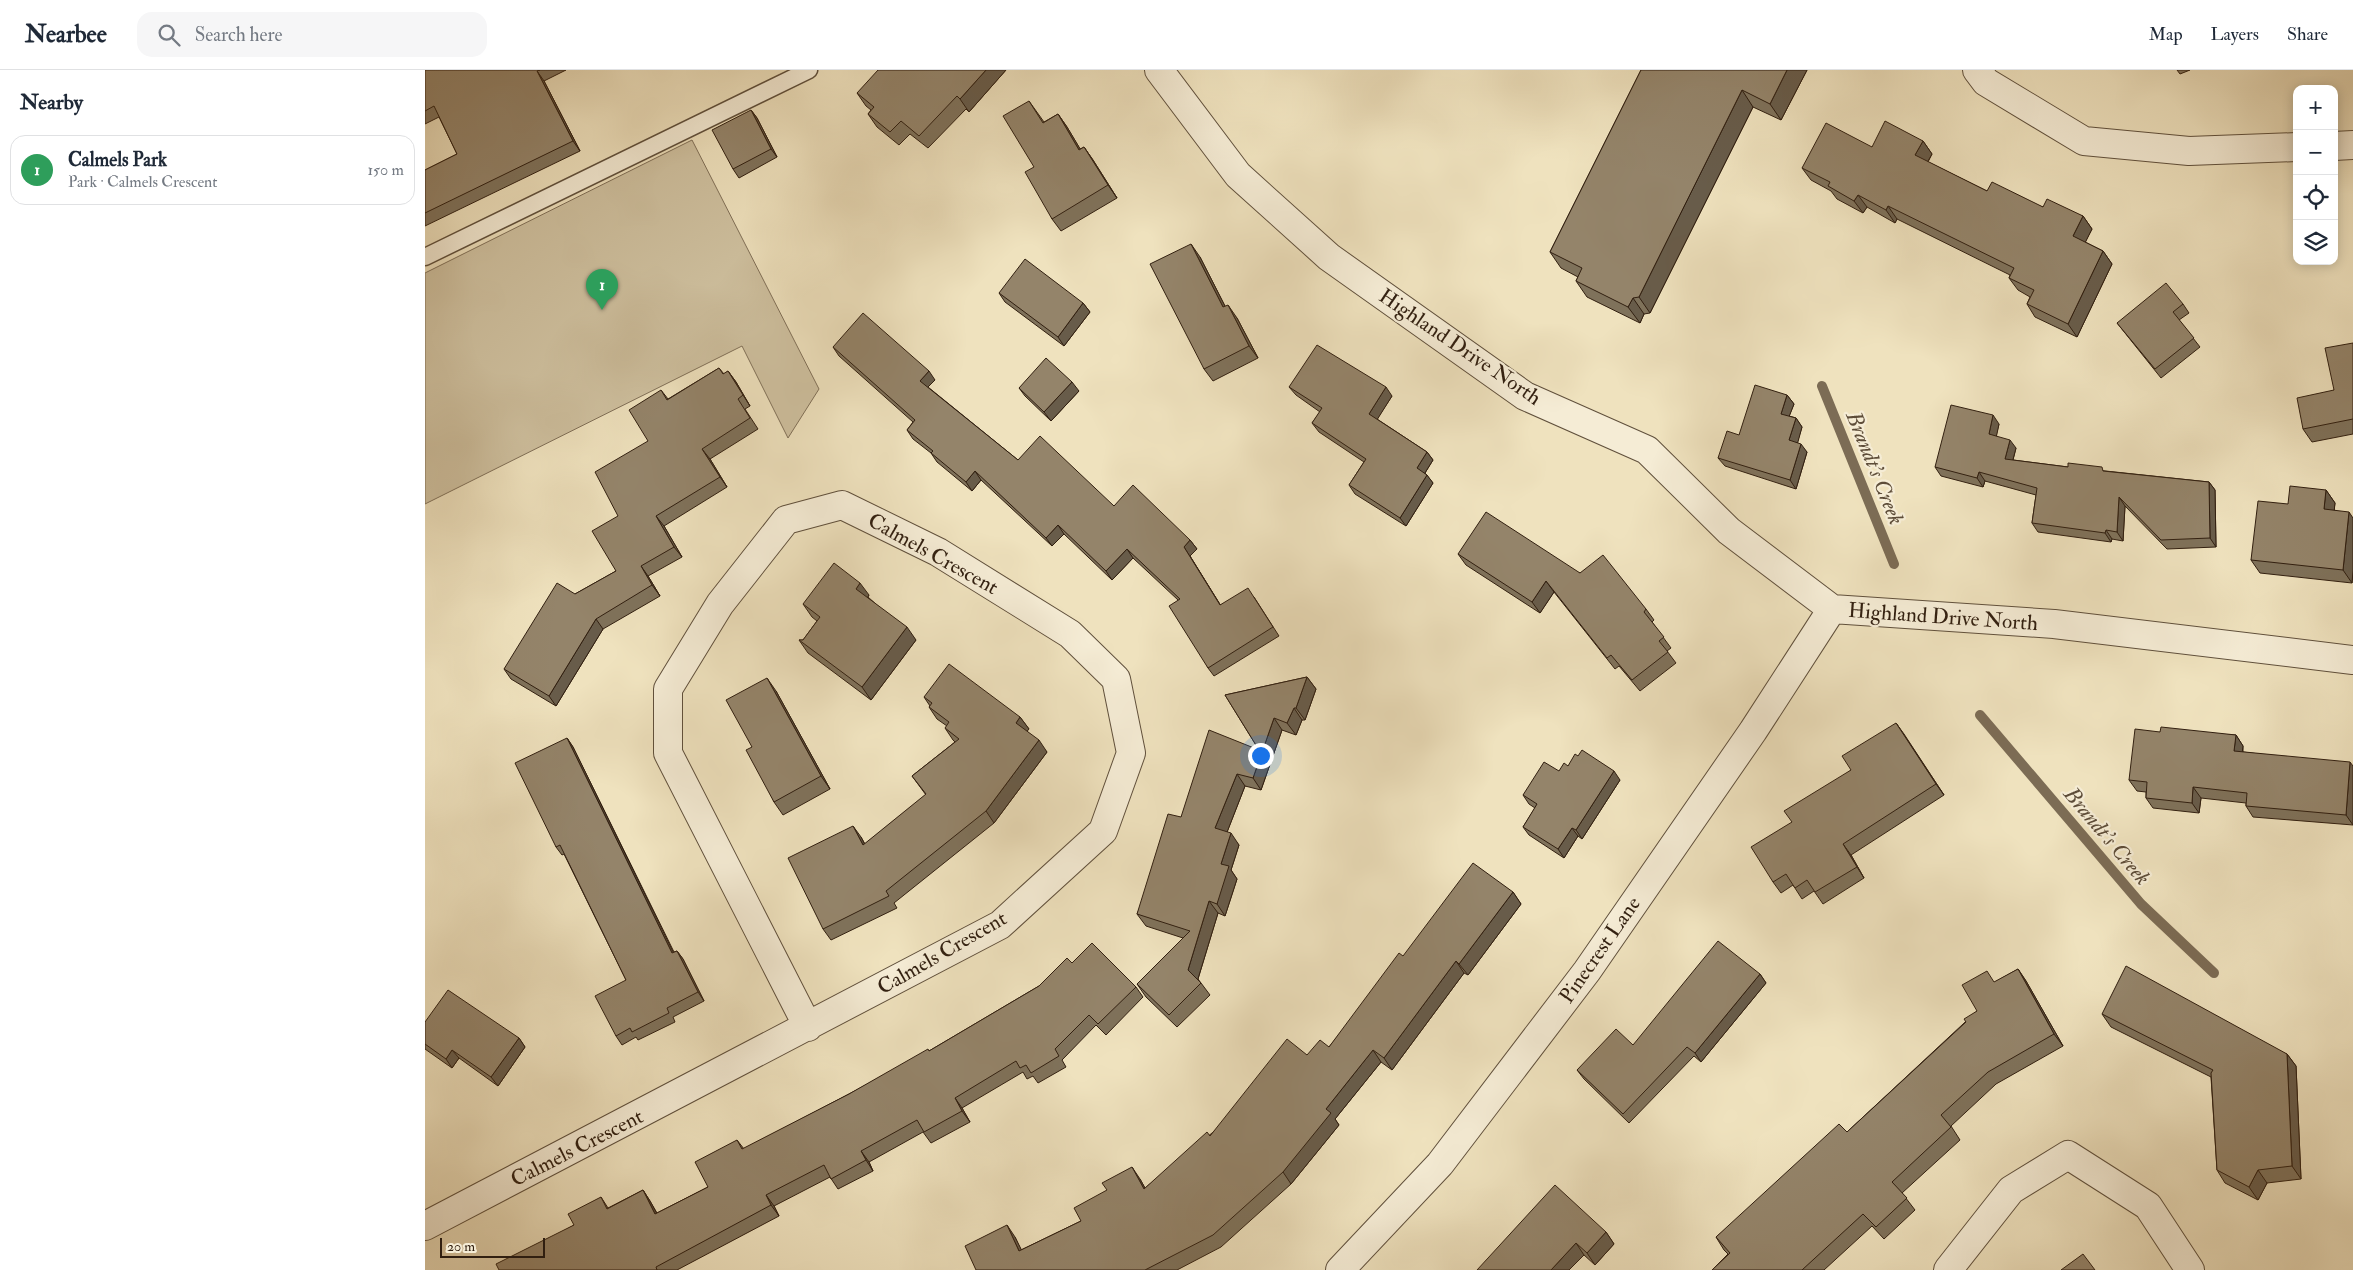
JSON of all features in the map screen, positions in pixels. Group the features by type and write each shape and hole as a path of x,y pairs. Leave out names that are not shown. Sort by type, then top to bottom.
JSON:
{"street":[{"name":"Highland Drive North","path":"1159,70 1239,175 1329,257 1525,396 1647,450 1729,530 1833,609 2054,624 2353,660"},
{"path":"1977,70 1986,82 2084,141 2189,151 2293,147"},
{"path":"2338,146 2353,145"},
{"name":"Calmels Crescent","path":"425,1226 808,1027 1000,925 1103,831 1131,754 1116,679 1070,634 938,552 842,505 786,520 720,604 668,689 668,753 808,1027"},
{"name":"Pinecrest Lane","path":"1340,1270 1440,1164 1587,971 1753,731 1833,609"},
{"path":"1948,1270 2011,1190 2067,1155 2149,1206 2190,1270"}],"lane":[{"path":"425,257 809,70"}],"shaded area":[{"path":"692,140 819,389 788,438 742,346 425,504 425,273"}],"building":[{"path":"425,70 540,70 537,71 573,141 425,213 425,170 457,154 434,106 425,111"},
{"path":"878,70 986,70 960,99 957,96 919,136 901,121 890,132 868,114 874,107 857,93"},
{"path":"1641,70 1787,70 1770,104 1742,90 1639,297 1633,298 1628,307 1576,281 1582,268 1550,252"},
{"path":"1029,101 1043,123 1058,114 1079,150 1084,147 1108,185 1052,219 1025,172 1034,167 1003,116"},
{"path":"751,110 771,149 733,169 712,130"},
{"path":"1885,121 1923,141 1915,155 1987,191 1992,182 2043,207 2047,199 2083,216 2073,236 2103,251 2068,324 2027,304 2034,290 2009,278 2014,268 1888,206 1886,210 1858,195 1854,201 1828,186 1830,182 1802,168 1826,123 1872,147"},
{"path":"1191,244 1223,307 1228,305 1249,346 1204,369 1150,264"},
{"path":"1025,259 1083,303 1058,337 999,293"},
{"path":"2166,283 2183,304 2173,312 2194,338 2155,369 2117,323"},
{"path":"863,313 929,371 920,381 1018,460 1040,436 1114,506 1133,485 1190,540 1184,547 1220,605 1248,588 1273,627 1208,668 1169,606 1180,599 1127,549 1106,571 1058,525 1046,538 975,471 966,482 907,430 915,420 833,347"},
{"path":"2353,343 2353,419 2303,429 2297,398 2334,390 2325,348"},
{"path":"1317,345 1386,387 1369,414 1427,452 1417,468 1427,475 1400,518 1349,485 1366,459 1312,423 1322,408 1289,387"},
{"path":"1046,358 1072,382 1044,412 1019,388"},
{"path":"719,368 723,374 728,371 743,395 738,399 750,418 702,449 720,477 656,516 674,547 641,566 652,585 596,619 549,696 504,669 557,583 575,594 616,571 592,531 618,516 595,472 648,441 629,410 661,390 667,400"},
{"path":"1755,385 1787,395 1781,414 1796,418 1789,440 1801,444 1790,480 1718,458 1727,431 1739,435"},
{"path":"1951,405 1993,415 1989,434 2010,440 2005,459 2068,467 2068,463 2102,467 2103,471 2209,482 2210,538 2161,540 2119,497 2117,532 2106,530 2105,533 2032,523 2037,488 1979,472 1977,478 1935,467"},
{"path":"2290,486 2326,490 2324,509 2349,512 2343,570 2251,560 2258,501 2288,504"},
{"path":"1486,512 1580,573 1603,555 1646,609 1644,612 1664,637 1659,641 1668,652 1632,680 1611,655 1607,658 1546,581 1532,602 1458,554"},
{"path":"834,563 860,583 856,589 907,627 862,687 799,640 803,640 820,617 803,604"},
{"path":"949,664 1020,717 1016,723 1039,740 986,811 886,891 889,896 823,929 788,858 853,826 863,845 926,794 912,776 959,739 945,728 949,722 929,707 932,703 924,697"},
{"path":"1307,677 1296,708 1294,708 1287,723 1274,718 1253,778 1237,774 1215,828 1231,833 1221,864 1229,866 1217,904 1209,901 1188,970 1201,983 1169,1015 1137,984 1190,931 1137,914 1168,814 1181,817 1209,730 1259,750 1225,695"},
{"path":"767,678 821,776 774,802 746,750 752,747 726,700"},
{"path":"1896,723 1936,784 1843,844 1857,867 1815,892 1807,880 1795,888 1786,874 1773,882 1751,847 1792,822 1784,811 1851,770 1842,756"},
{"path":"2161,727 2236,735 2234,751 2350,762 2346,815 2246,806 2247,793 2193,787 2192,803 2146,798 2147,782 2129,780 2135,729 2160,732"},
{"path":"567,738 672,953 677,951 698,992 667,1008 669,1013 632,1032 630,1028 616,1036 595,996 626,980 560,845 556,847 515,763"},
{"path":"1582,750 1614,771 1576,830 1572,828 1558,849 1523,827 1537,804 1523,795 1544,762 1559,771 1564,763 1568,766 1575,754 1578,756"},
{"path":"1473,863 1513,892 1459,964 1456,961 1384,1058 1373,1050 1326,1109 1331,1113 1283,1172 1213,1235 1145,1270 976,1270 965,1246 1007,1225 1019,1251 1081,1221 1074,1208 1107,1190 1102,1183 1132,1167 1144,1189 1207,1132 1210,1136 1287,1039 1307,1055 1320,1040 1329,1047 1399,953 1403,956"},
{"path":"1718,941 1760,974 1695,1053 1687,1047 1623,1114 1577,1070 1616,1029 1633,1045"},
{"path":"1092,943 1136,987 1098,1024 1089,1015 1055,1049 1059,1056 1031,1073 1026,1065 1020,1068 1016,1061 955,1098 962,1111 924,1132 917,1120 861,1151 866,1160 831,1179 824,1165 766,1195 771,1205 656,1267 657,1270 499,1270 496,1264 574,1225 568,1214 601,1197 607,1209 643,1190 655,1214 708,1187 695,1162 737,1140 742,1149 849,1094 928,1049 929,1051 1039,986 1067,958 1072,963"},
{"path":"2126,966 2287,1054 2292,1166 2258,1170 2249,1187 2217,1170 2211,1073 2213,1070 2102,1014"},
{"path":"2018,969 2054,1034 1988,1072 1941,1115 1951,1127 1892,1182 1907,1198 1876,1227 1863,1214 1802,1270 1712,1270 1730,1253 1716,1237 1839,1124 1847,1132 1966,1022 1964,1019 1977,1011 1962,985 1987,971 1994,982"},
{"path":"448,990 519,1038 491,1077 452,1050 446,1059 425,1044 425,1022"},
{"path":"1555,1185 1606,1232 1587,1253 1576,1243 1551,1270 1477,1270"},
{"path":"2083,1254 2095,1270 2061,1270"}],"waterway":[{"name":"Brandt's Creek","path":"1822,386 1894,564"},
{"name":"Brandt's Creek","path":"1980,715 2141,904 2214,973"}],"place":[{"name":"Calmels Park","path":"602,310"}]}
